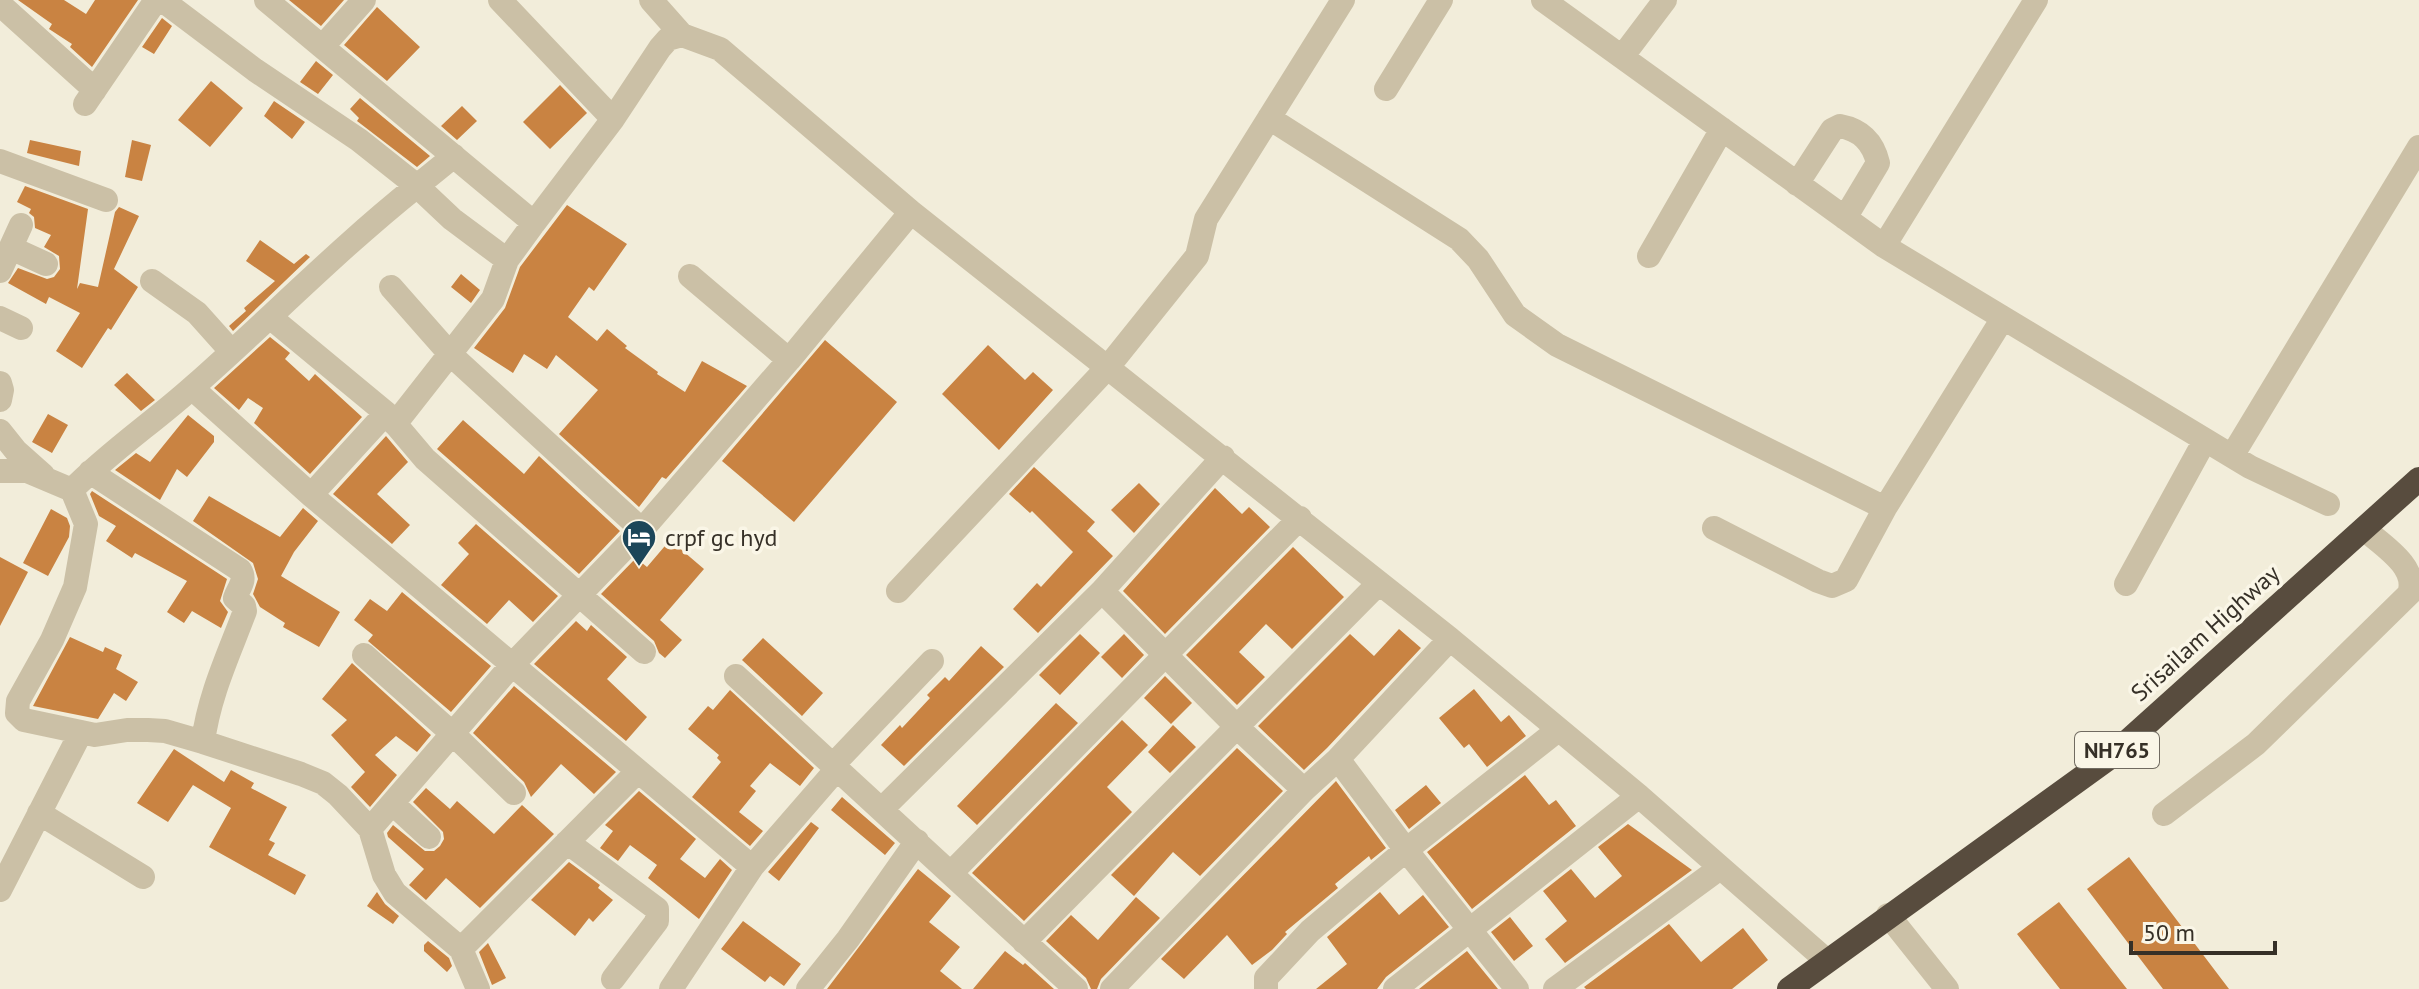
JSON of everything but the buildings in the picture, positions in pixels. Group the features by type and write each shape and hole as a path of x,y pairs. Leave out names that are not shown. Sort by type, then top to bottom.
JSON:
{"highway":[{"name":"Srisailam Highway","path":"1789,989 2109,758 2419,479"}],"street":[{"path":"4,8 90,97 159,0 359,140 417,186 452,219 507,260"},
{"path":"266,0 534,223"},
{"path":"323,46 364,0"},
{"path":"500,0 613,119"},
{"path":"651,0 682,35 720,49 911,212 1450,639 1639,796 1826,960"},
{"path":"898,591 1108,367 1197,256 1206,219 1343,0"},
{"path":"1386,89 1441,0"},
{"path":"1543,0 1884,246 2232,456 2328,504"},
{"path":"1622,57 1665,0"},
{"path":"1884,246 2036,0"},
{"path":"311,495 450,354 493,299 507,260 613,119 660,48 668,39 682,35"},
{"path":"1269,118 1459,239 1478,259 1515,315 1557,345 1885,508"},
{"path":"1797,184 1832,130 1840,126 1863,135 1874,148 1878,163 1845,218"},
{"path":"1649,256 1722,129"},
{"path":"2232,456 2419,147"},
{"path":"72,490 192,388 357,235 454,156"},
{"path":"0,161 106,200"},
{"path":"370,829 511,666 642,530 789,360 911,212"},
{"path":"0,271 21,225"},
{"path":"11,248 46,264"},
{"path":"690,276 789,360"},
{"path":"152,281 197,313 231,351"},
{"path":"391,287 450,354 642,530"},
{"path":"270,317 390,418 425,459 644,652"},
{"path":"1714,528 1832,586 1846,580 1885,508 2003,318"},
{"path":"0,383 0,400"},
{"path":"192,388 311,495 752,867"},
{"path":"0,431 16,451 46,477"},
{"path":"2126,584 2205,440"},
{"path":"882,809 1102,591 1223,457"},
{"path":"0,471 27,471 72,490 86,524 75,587 52,640 8,715 95,735 127,730 165,731 323,783 370,829 384,875 395,893 461,949 478,989"},
{"path":"90,472 240,570 243,575 235,598 245,611 225,658 205,722 203,742"},
{"path":"952,872 1300,518"},
{"path":"2164,814 2256,744 2414,599 2413,576 2407,565 2364,529"},
{"path":"1024,942 1379,583"},
{"path":"1102,591 1304,790"},
{"path":"1112,989 1304,790 1338,759 1450,639"},
{"path":"364,655 514,793"},
{"path":"671,989 752,867 834,768 932,661"},
{"path":"736,676 1076,989"},
{"path":"1266,989 1266,978 1310,931 1406,850 1558,730"},
{"path":"0,890 8,857 39,813 81,732"},
{"path":"1338,759 1517,989"},
{"path":"461,949 637,772"},
{"path":"1395,989 1639,796"},
{"path":"393,804 429,837"},
{"path":"39,813 143,877"},
{"path":"808,989 848,939 917,841"},
{"path":"567,842 657,909 657,921 613,979"},
{"path":"1555,989 1720,868"},
{"path":"1888,915 1947,989"}],"place":[{"name":"crpf gc hyd","path":"639,568"}]}
